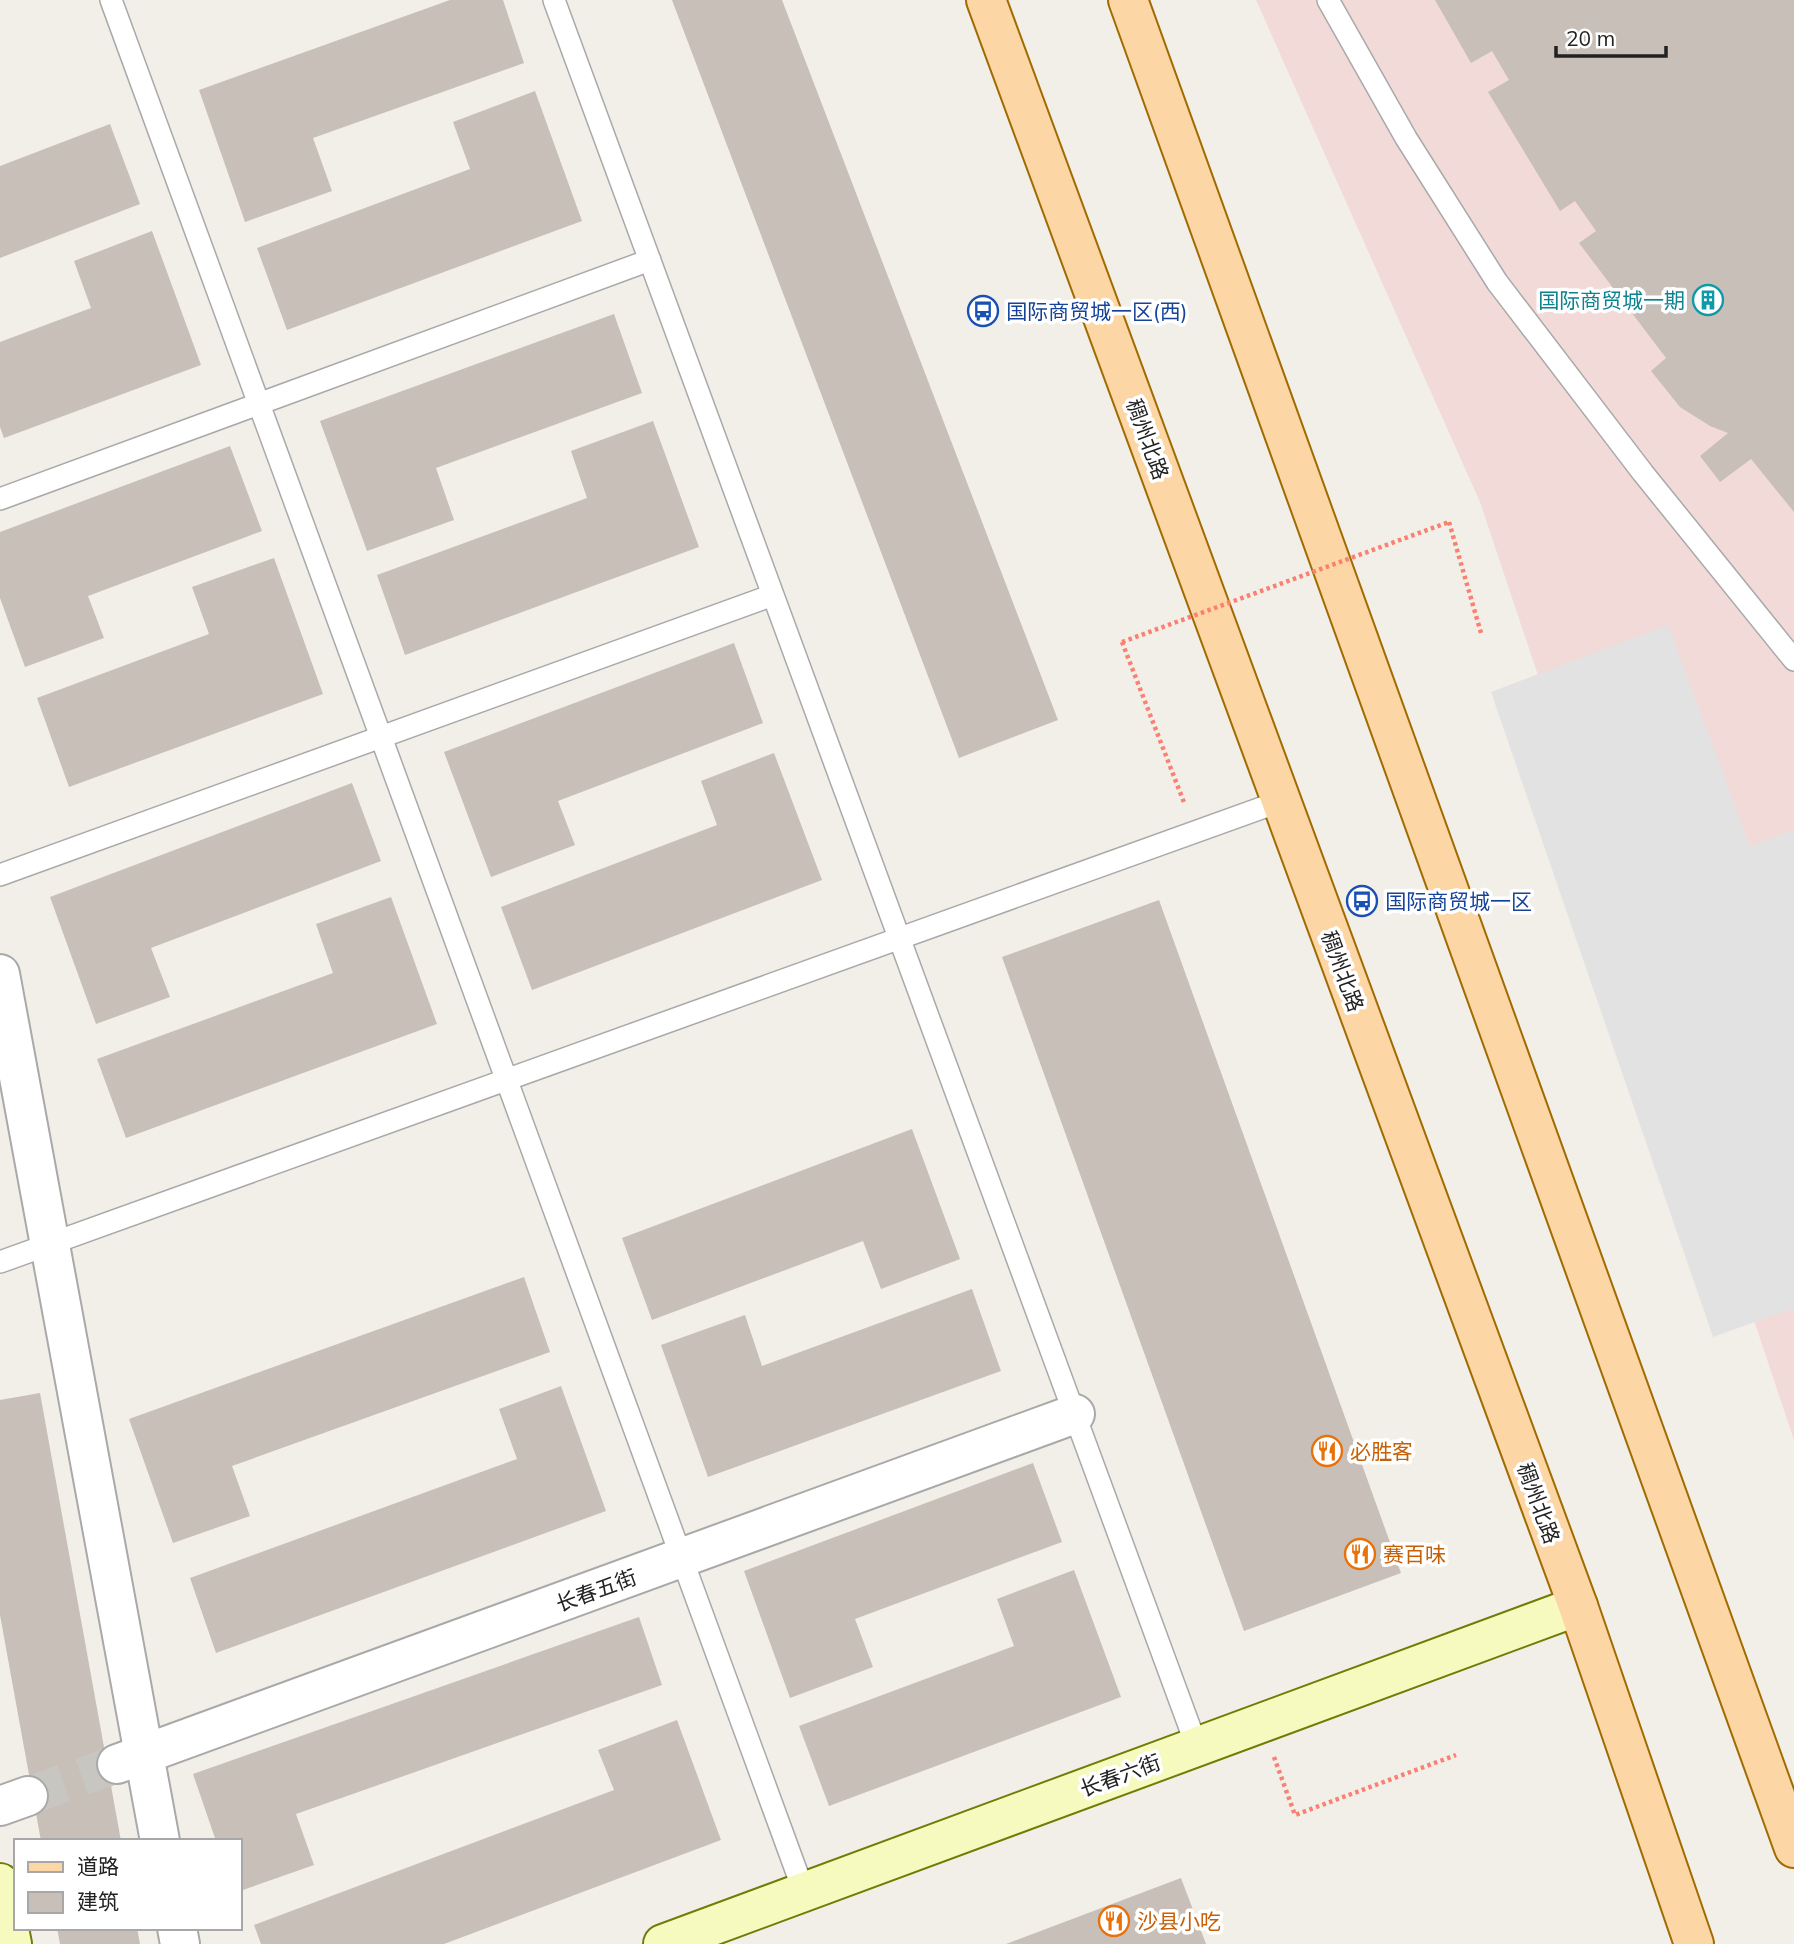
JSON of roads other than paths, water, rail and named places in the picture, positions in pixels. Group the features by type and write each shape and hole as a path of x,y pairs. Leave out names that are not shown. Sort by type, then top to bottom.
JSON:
{"main road":[{"name":"稠州北路","path":"986,0 1578,1606 1694,1944"},
{"path":"1128,0 1794,1848"}],"street":[{"path":"0,974 50,1244 130,1760 159,1839"},
{"name":"长春五街","path":"130,1760 1075,1414"},
{"name":"长春六街","path":"663,1944 1578,1606"},
{"path":"0,1883 12,1944"}],"lane":[{"path":"111,0 804,1892"},
{"path":"554,0 1198,1747"},
{"path":"1328,0 1406,138 1497,282 1643,473 1794,660"},
{"path":"0,499 650,260"},
{"path":"0,875 773,595"},
{"path":"0,1262 1281,801"}],"tunnel":[{"path":"28,1796 117,1764"}],"place":[{"name":"国际商贸城一期","path":"1708,300"},
{"name":"国际商贸城一区(西)","path":"983,311"},
{"name":"国际商贸城一区","path":"1362,901"},
{"name":"必胜客","path":"1327,1451"},
{"name":"赛百味","path":"1360,1554"},
{"name":"沙县小吃","path":"1114,1921"}]}
